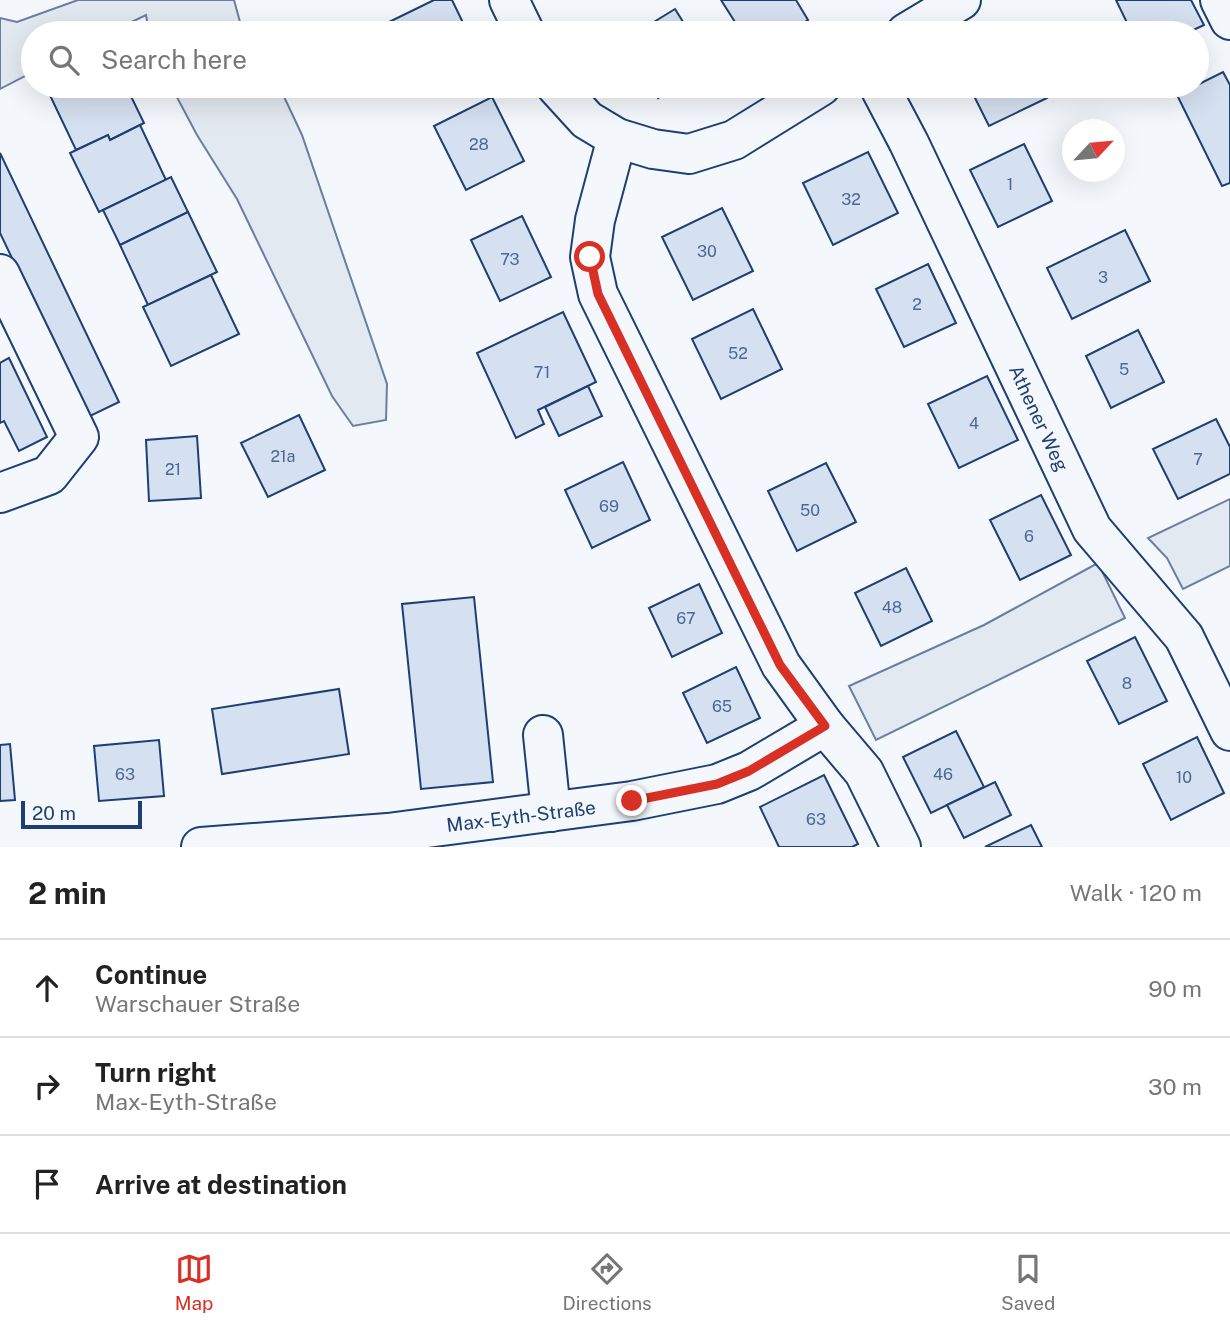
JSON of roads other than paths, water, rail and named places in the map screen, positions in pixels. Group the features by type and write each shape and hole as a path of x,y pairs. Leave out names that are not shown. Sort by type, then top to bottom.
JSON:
{"street":[{"path":"509,0 519,21"},
{"path":"926,21 961,0"},
{"path":"1220,0 1230,20"},
{"path":"567,98 587,120 617,138 653,149 689,154 734,140 802,98"},
{"name":"Athener Weg","path":"885,98 1092,529 1184,637 1230,731"},
{"path":"617,138 593,232 590,257 598,294 780,665 825,726 864,772 901,847"},
{"path":"0,274 79,437 49,475 0,494"},
{"name":"Max-Eyth-Straße","path":"201,847 389,840 632,801 717,784 749,771 825,726"},
{"path":"543,735 551,812"}]}
